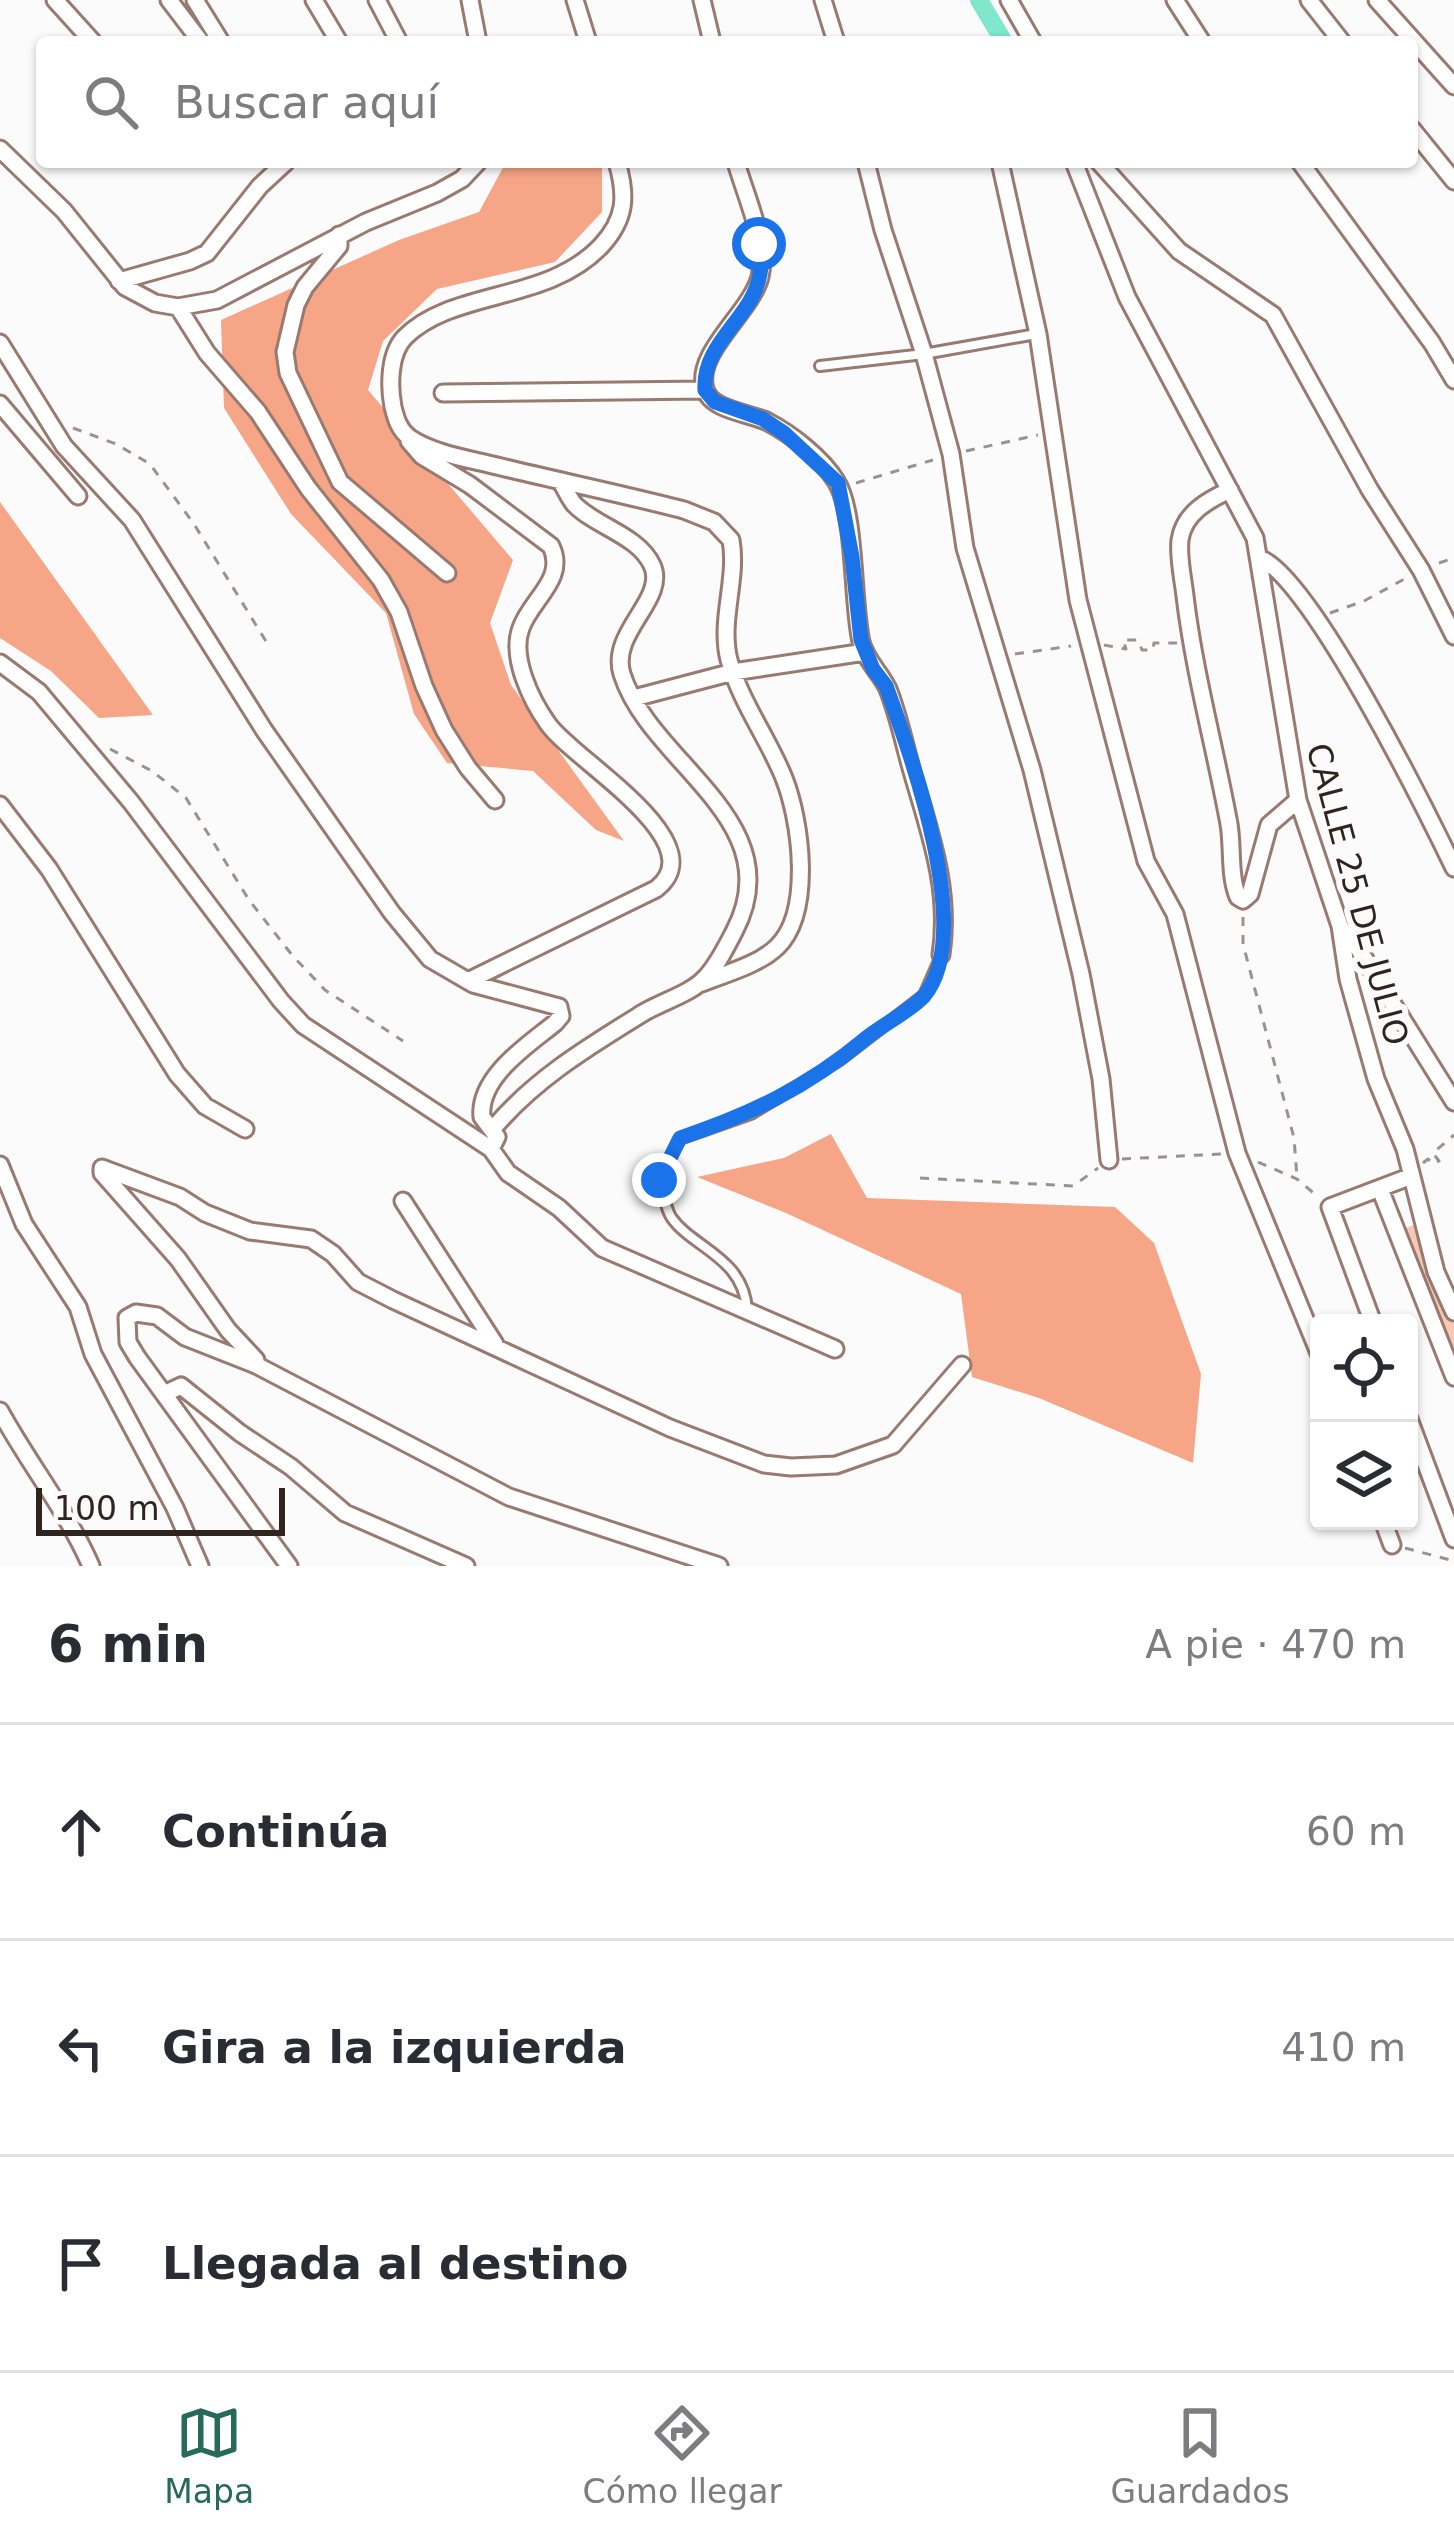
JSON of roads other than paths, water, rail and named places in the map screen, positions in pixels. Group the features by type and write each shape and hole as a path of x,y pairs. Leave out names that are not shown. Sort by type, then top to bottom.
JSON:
{"street":[{"path":"55,0 88,36"},
{"path":"169,0 196,36"},
{"path":"195,0 217,36"},
{"path":"314,0 335,36"},
{"path":"377,0 396,36"},
{"path":"470,0 477,36"},
{"path":"575,0 586,36"},
{"path":"702,0 711,36"},
{"path":"823,0 834,36"},
{"path":"1009,0 1030,36"},
{"path":"1175,0 1198,36"},
{"path":"1309,0 1337,36"},
{"path":"1377,0 1409,36"},
{"path":"1418,46 1454,86"},
{"path":"1418,136 1454,181"},
{"path":"0,149 64,211 118,281 155,303 178,307 217,300 339,235 436,193 472,168"},
{"path":"118,281 206,253 280,168"},
{"path":"468,981 656,889 668,878 674,860 666,837 651,819 564,743 532,698 518,648 520,630 553,578 556,558 551,546 470,484 422,456 399,428 392,403 393,363 401,341 430,320 579,267 623,213 625,193 619,168"},
{"path":"738,168 759,244 761,273 712,354 705,390 715,402 763,419 784,433 838,483 865,652 886,686 935,845 945,907 941,955"},
{"path":"868,168 951,454 964,548 1032,770 1081,974 1101,1079 1108,1160"},
{"path":"1001,168 1038,334 1084,622 1146,861 1175,914 1237,1153 1310,1331"},
{"name":"CALLE 25 DE JULIO","path":"1076,168 1127,297 1250,524 1261,560 1298,800 1340,926 1348,979 1376,1079 1405,1149 1436,1272 1454,1312"},
{"path":"1104,168 1179,250 1273,315 1454,636"},
{"path":"1304,168 1454,380"},
{"path":"339,235 338,248 296,305 285,352 288,374 340,482 447,573"},
{"path":"178,307 207,353 258,412 308,488 381,580 399,613 444,730 495,800"},
{"path":"0,343 64,446 132,520 264,730 392,913 430,959 468,981 551,1002 561,1012 556,1023 508,1063 486,1093 481,1113 497,1141 491,1149"},
{"path":"443,393 705,390"},
{"path":"0,404 78,496"},
{"path":"406,436 456,456 684,510 724,529 734,553 726,637 733,672 789,794 799,850 794,928 772,952 643,1013 564,1064 513,1105 493,1130"},
{"path":"560,481 574,504 652,563 656,576 650,597 622,642 622,675 642,714 727,814 742,850 747,904 702,983"},
{"path":"1230,490 1203,502 1185,525 1180,546 1190,642 1213,731 1234,853 1235,892 1243,900 1254,885 1269,825 1298,800"},
{"path":"1261,560 1284,574 1315,619 1384,731 1454,868"},
{"path":"634,698 733,672 865,652"},
{"path":"0,663 38,692 131,802 303,1025 491,1149 505,1170 560,1208 602,1248 835,1349"},
{"path":"0,805 49,869 176,1073 205,1106 245,1129"},
{"path":"1340,926 1357,945 1454,1102"},
{"path":"0,1165 24,1224 78,1307 93,1354 176,1508 200,1566"},
{"path":"256,1366 178,1259 102,1168 180,1197 205,1214 250,1231 311,1239 333,1254 358,1282 670,1428 764,1464 836,1465 893,1444 962,1365"},
{"path":"1370,1314 1330,1207 1409,1177"},
{"path":"1380,1189 1454,1377"},
{"path":"403,1201 496,1347"},
{"path":"289,1566 128,1342 127,1318 136,1313 157,1316 185,1336 256,1366 508,1497 719,1566"},
{"path":"164,1394 181,1386 345,1513 466,1566"},
{"path":"0,1412 91,1566"},
{"path":"1410,1422 1454,1539"},
{"path":"1386,1530 1392,1545"}],"lane":[{"path":"820,366 1038,334"},
{"path":"747,1310 721,1257 671,1217 659,1180 680,1138 752,1114 840,1060 924,995 941,955"}],"waterway":[{"path":"979,0 1000,36"}]}
